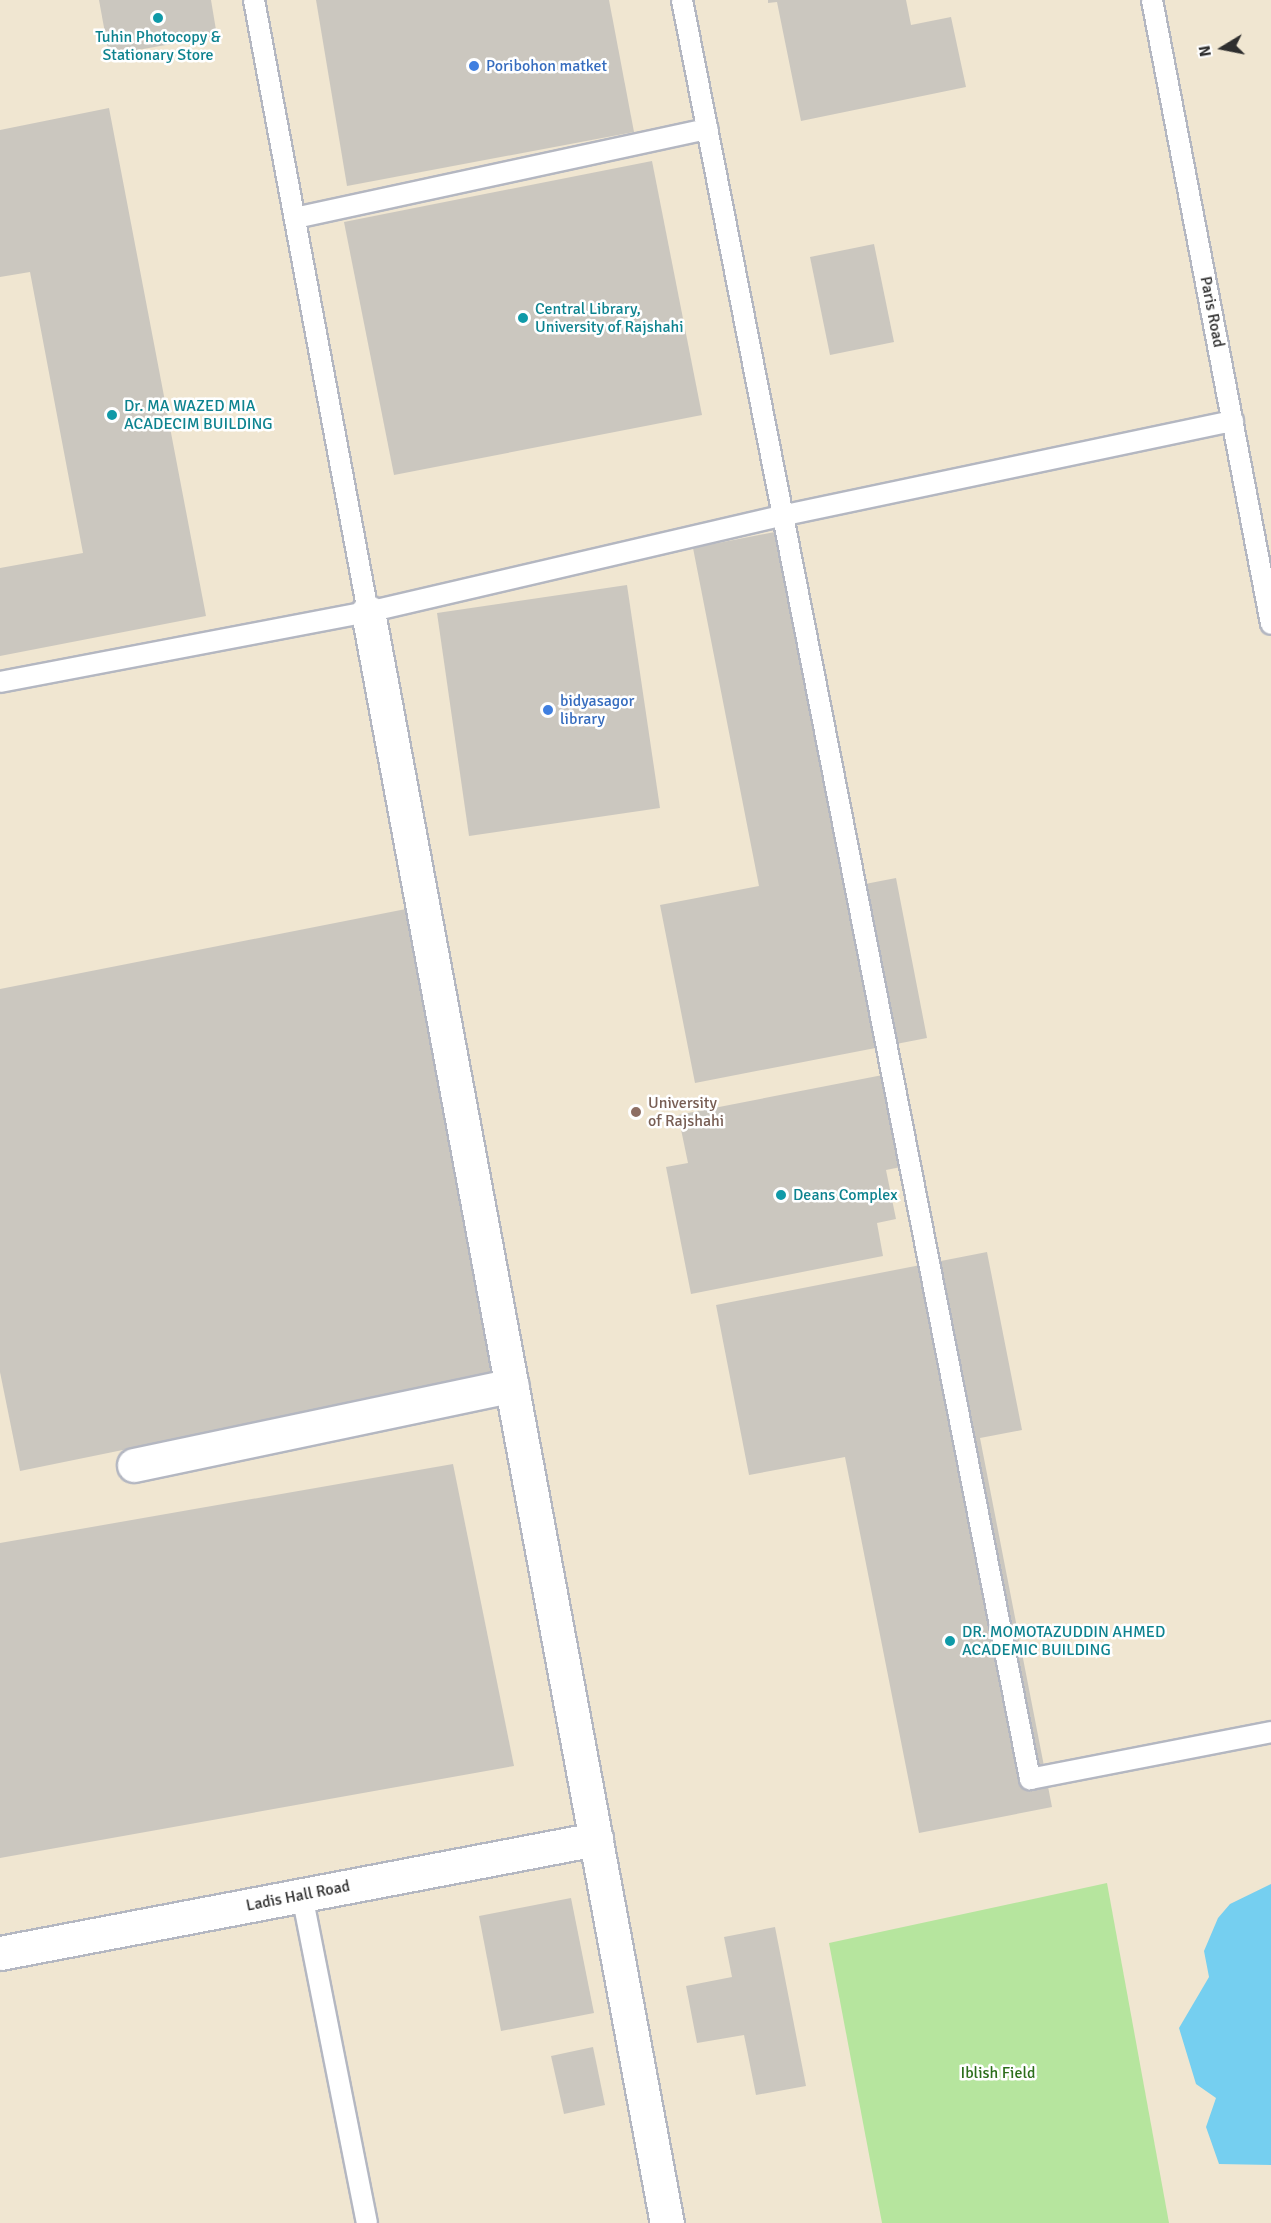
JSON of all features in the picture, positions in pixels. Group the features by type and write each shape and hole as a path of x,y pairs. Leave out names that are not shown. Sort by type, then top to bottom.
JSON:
{"street":[{"path":"368,612 667,2223"},
{"path":"134,1465 512,1385"},
{"name":"Ladis Hall Road","path":"0,1953 596,1839"}],"lane":[{"path":"254,0 368,612"},
{"path":"682,0 781,516 1030,1779 1271,1732"},
{"name":"Paris Road","path":"1152,0 1271,624"},
{"path":"295,218 707,129"},
{"path":"0,682 368,612 781,516 1233,421"},
{"path":"303,1895 368,2223"}],"shaded area":[{"name":"University of Rajshahi","path":"0,0 1271,0 1271,2223 0,2223"}],"green space":[{"name":"Iblish Field","path":"1107,1883 1169,2223 882,2223 829,1943"}],"water":[{"path":"1271,1884 1271,2165 1219,2164 1206,2127 1216,2098 1196,2084 1179,2028 1209,1977 1204,1951 1218,1918 1230,1904"}],"building":[{"name":"Tuhin Photocopy & Stationary Store","path":"99,0 211,0 217,36 109,55"},
{"name":"Poribohon matket","path":"316,0 609,0 634,132 347,186"},
{"path":"768,0 906,0 911,25 951,17 966,87 801,121 777,2 768,3"},
{"name":"Dr. MA WAZED MIA ACADECIM BUILDING","path":"109,108 206,616 0,656 0,568 83,553 30,272 0,277 0,130"},
{"name":"Central Library, University of Rajshahi","path":"652,161 702,415 394,475 344,222"},
{"path":"874,244 894,342 830,355 810,257"},
{"path":"790,529 860,885 896,878 927,1038 695,1083 660,905 759,886 693,548"},
{"name":"bidyasagor library","path":"627,585 660,808 469,836 437,613"},
{"path":"411,908 500,1373 20,1471 0,1372 0,989"},
{"name":"Deans Complex","path":"893,1073 911,1165 886,1170 896,1219 877,1223 883,1256 691,1294 666,1167 688,1163 678,1115"},
{"name":"DR. MOMOTAZUDDIN AHMED ACADEMIC BUILDING","path":"987,1252 1022,1430 980,1438 1052,1807 919,1833 845,1457 749,1475 716,1305"},
{"path":"453,1464 514,1766 0,1858 0,1543"},
{"path":"571,1898 594,2013 501,2031 479,1916"},
{"path":"775,1927 806,2086 756,2095 744,2035 697,2043 686,1986 732,1977 724,1937"},
{"path":"593,2047 605,2105 564,2114 551,2056"}],"place":[{"name":"Tuhin Photocopy & Stationary Store","path":"158,18"},
{"name":"Poribohon matket","path":"474,66"},
{"name":"Central Library, University of Rajshahi","path":"523,318"},
{"name":"Dr. MA WAZED MIA ACADECIM BUILDING","path":"112,415"},
{"name":"bidyasagor library","path":"548,710"},
{"name":"University of Rajshahi","path":"636,1112"},
{"name":"Deans Complex","path":"781,1195"},
{"name":"DR. MOMOTAZUDDIN AHMED ACADEMIC BUILDING","path":"950,1641"}]}
